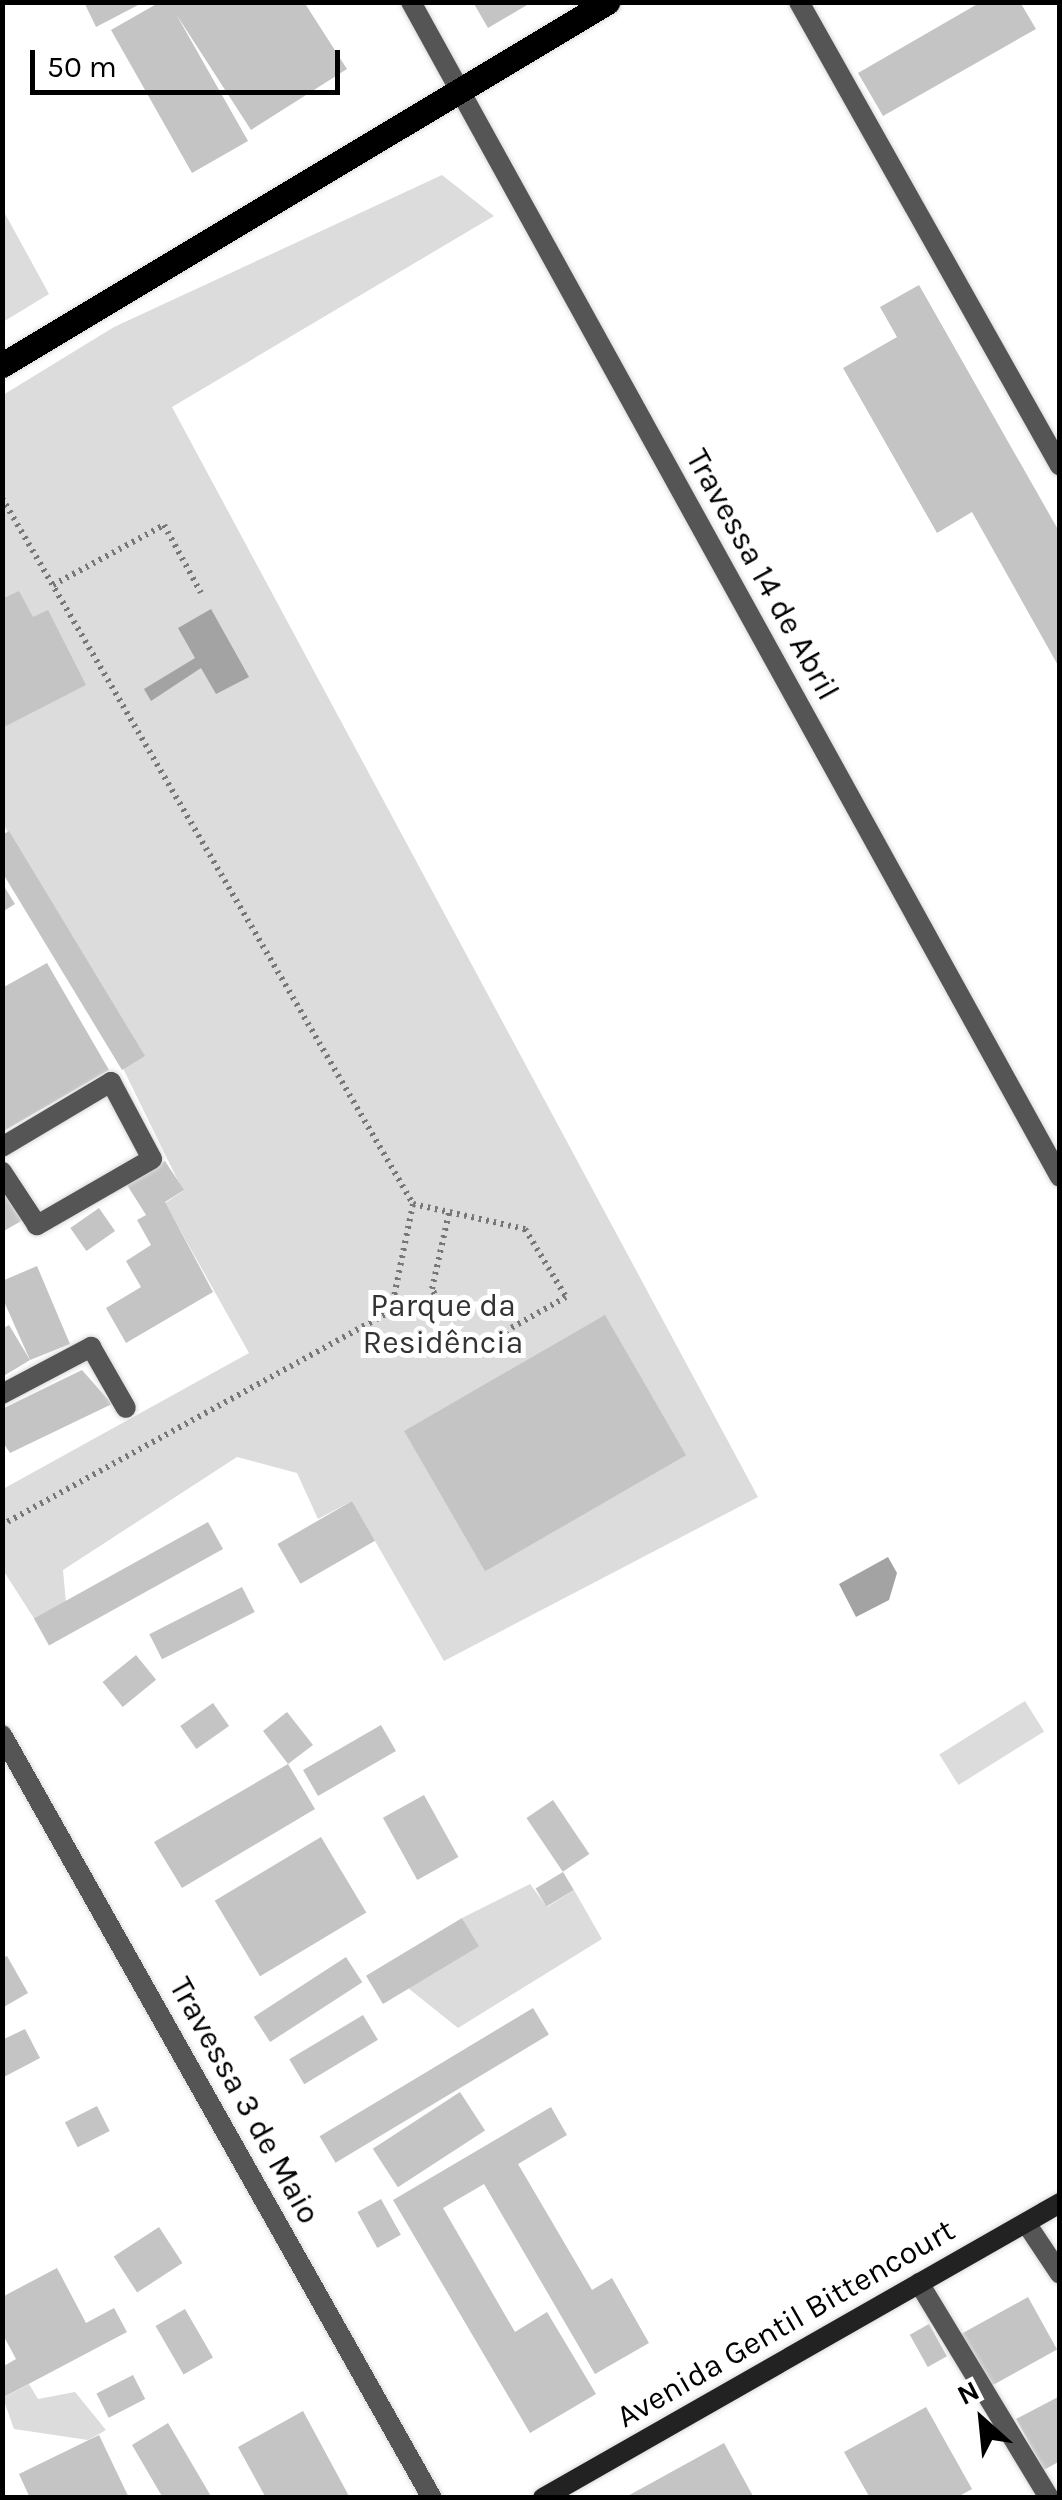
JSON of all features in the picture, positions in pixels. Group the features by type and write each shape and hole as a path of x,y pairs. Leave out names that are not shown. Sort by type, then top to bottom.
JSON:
{"main road":[{"path":"2,366 460,86 607,2"},
{"name":"Avenida Gentil Bittencourt","path":"543,2498 1060,2204"}],"street":[{"name":"Travessa 14 de Abril","path":"411,2 1060,1177"},
{"path":"799,2 1060,466"},
{"path":"2,1146 111,1082 152,1159 37,1226 2,1172"},
{"path":"2,1394 91,1347 126,1408"},
{"name":"Travessa 3 de Maio","path":"2,1734 432,2498"},
{"path":"1026,2222 1060,2274"},
{"path":"920,2283 1049,2498"}],"path":[{"path":"2,498 412,1204 391,1311 2,1525"},
{"path":"54,585 164,524 201,593"},
{"path":"412,1204 525,1230 566,1297 467,1353 432,1290 449,1213"}],"green space":[{"name":"Parque da Residência","path":"442,175 494,216 172,407 758,1497 444,1661 352,1501 318,1519 297,1473 237,1457 63,1570 66,1603 35,1620 3,1570 3,1489 249,1353 165,1203 183,1191 3,823 3,395 114,327"},
{"path":"3,210 49,294 2,322"},
{"path":"1025,1701 1044,1732 958,1785 939,1755"},
{"path":"530,1884 547,1907 574,1890 602,1939 458,2028 408,1988 478,1946 462,1918"},
{"path":"29,2384 38,2399 75,2392 106,2430 88,2440 14,2429 3,2398"}],"shaded area":[{"path":"211,609 249,677 216,694 201,668 151,701 144,689 195,658 178,628"},
{"path":"888,1557 897,1573 889,1600 856,1617 839,1584"}],"building":[{"path":"84,2 144,2 96,27"},
{"path":"160,2 304,2 347,69 251,130 176,14 248,141 192,173 111,30"},
{"path":"473,2 526,2 527,5 488,28"},
{"path":"981,2 1020,2 1036,29 883,116 858,73"},
{"path":"919,285 1060,533 1060,669 972,512 937,533 843,368 897,337 880,307"},
{"path":"19,591 33,617 48,610 86,685 2,728 2,599"},
{"path":"9,831 145,1056 122,1070 2,872 2,835"},
{"path":"2,883 15,904 2,912"},
{"path":"47,963 109,1070 2,1132 2,988"},
{"path":"165,1161 184,1190 165,1202 213,1292 126,1343 106,1308 141,1287 126,1261 151,1245 137,1220 146,1215 127,1185"},
{"path":"2,1187 23,1220 2,1232"},
{"path":"99,1208 115,1231 86,1251 70,1228"},
{"path":"37,1266 70,1344 30,1360 2,1297 2,1281"},
{"path":"605,1315 686,1455 485,1571 404,1431"},
{"path":"9,1325 30,1360 2,1377 2,1329"},
{"path":"82,1370 112,1404 10,1453 2,1441 2,1409"},
{"path":"352,1501 375,1541 301,1584 278,1544"},
{"path":"208,1522 223,1549 49,1646 34,1618"},
{"path":"242,1587 255,1612 162,1659 149,1634"},
{"path":"136,1655 156,1680 123,1707 103,1682"},
{"path":"213,1703 229,1726 196,1749 180,1726"},
{"path":"287,1712 313,1745 288,1764 263,1731"},
{"path":"381,1725 396,1751 318,1796 303,1770"},
{"path":"288,1764 315,1809 182,1888 154,1842"},
{"path":"424,1795 458,1857 417,1880 383,1818"},
{"path":"553,1800 589,1854 563,1872 526,1818"},
{"path":"321,1837 366,1912 260,1976 215,1901"},
{"path":"563,1872 574,1890 546,1906 536,1888"},
{"path":"462,1918 479,1946 383,2004 366,1976"},
{"path":"7,1956 28,1993 2,2008 2,1958"},
{"path":"346,1957 362,1982 270,2042 254,2017"},
{"path":"533,2008 549,2035 336,2163 320,2136"},
{"path":"363,2015 378,2040 304,2084 289,2059"},
{"path":"25,2029 40,2058 2,2078 2,2040"},
{"path":"460,2092 485,2131 398,2187 373,2149"},
{"path":"97,2106 110,2131 78,2147 65,2122"},
{"path":"551,2107 567,2135 518,2164 592,2290 612,2278 649,2343 595,2374 484,2184 443,2208 515,2332 547,2312 596,2394 530,2433 393,2200"},
{"path":"381,2199 401,2235 377,2248 357,2212"},
{"path":"159,2227 182,2263 137,2292 114,2256"},
{"path":"57,2268 86,2323 114,2308 127,2332 2,2398 2,2367 16,2359 2,2333 2,2297"},
{"path":"1028,2297 1057,2349 991,2386 962,2334"},
{"path":"185,2309 213,2357 184,2374 156,2326"},
{"path":"929,2324 947,2356 928,2367 910,2335"},
{"path":"133,2375 145,2399 109,2418 96,2394"},
{"path":"1060,2396 1060,2461 1044,2470 1016,2419"},
{"path":"926,2407 972,2489 956,2498 870,2498 844,2452"},
{"path":"303,2411 350,2498 266,2498 238,2447"},
{"path":"168,2423 212,2498 163,2498 132,2445"},
{"path":"99,2435 129,2498 30,2498 19,2474"},
{"path":"724,2443 754,2498 624,2498"}]}
